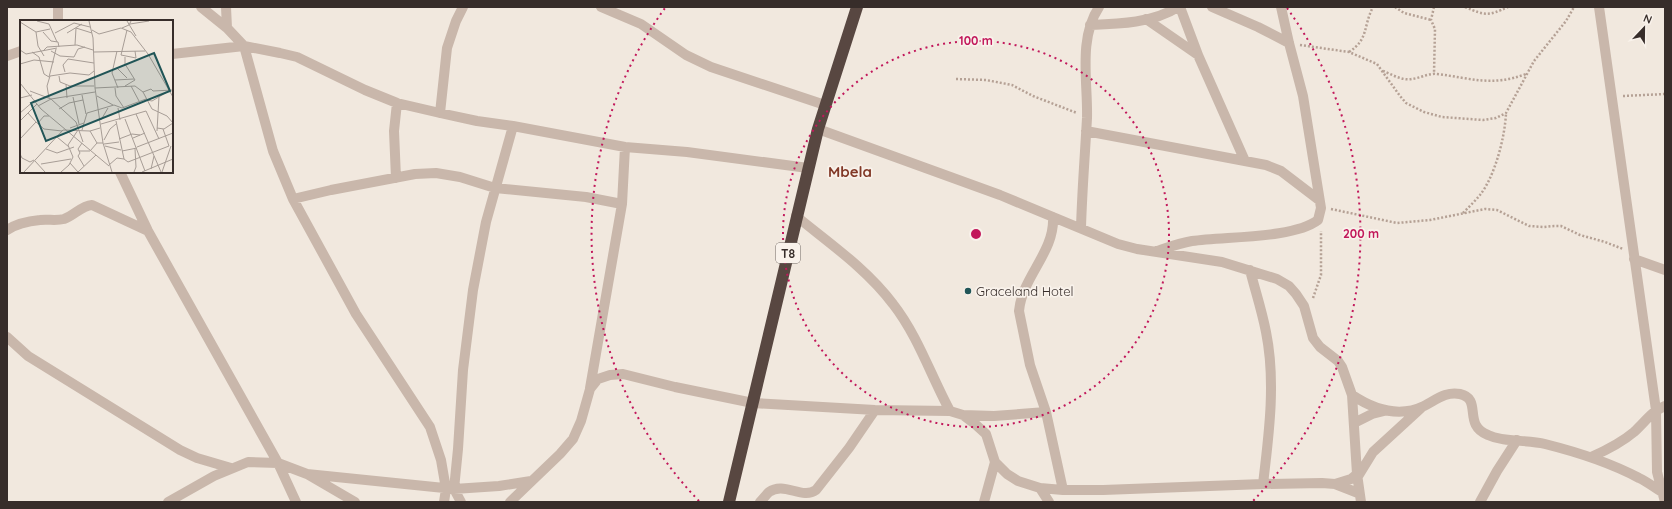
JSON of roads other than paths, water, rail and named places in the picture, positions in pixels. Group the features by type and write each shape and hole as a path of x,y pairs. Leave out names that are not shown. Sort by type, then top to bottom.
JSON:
{"highway":[{"name":"T8","path":"729,502 796,216 818,129 857,7"}],"street":[{"path":"58,7 58,20"},
{"path":"201,7 227,28 244,46 274,151 293,199 356,314 430,427 450,489 461,502"},
{"path":"226,7 227,28"},
{"path":"440,113 447,48 456,21 463,7"},
{"path":"601,7 641,24 686,55 711,67 825,105"},
{"path":"1081,228 1087,117 1087,40 1090,26 1099,7"},
{"path":"1090,26 1112,25 1146,19 1179,7 1198,55 1245,161"},
{"path":"1212,7 1258,27 1289,43"},
{"path":"1156,252 1177,243 1193,240 1240,237 1300,229 1312,226 1318,220 1320,204 1315,162 1303,96 1281,7"},
{"path":"1599,7 1633,257 1660,408 1657,472 1664,496"},
{"path":"1146,19 1198,55"},
{"path":"173,54 244,46 280,52 297,57 365,90 397,103 476,121 513,126 625,147 687,152 808,168"},
{"path":"7,56 20,51"},
{"path":"396,178 394,131 397,103"},
{"path":"444,502 450,489 458,449 467,331 478,259 495,188 513,126"},
{"path":"818,129 1000,195 1118,244 1137,250 1222,262 1277,279 1289,286 1304,306 1313,338 1320,347 1338,361 1342,367 1352,394 1357,476 1360,497"},
{"path":"1086,131 1266,165 1281,171 1320,204"},
{"path":"510,502 560,454 573,439 581,421 590,389 622,204 625,147"},
{"path":"120,173 148,231 278,463 296,502"},
{"path":"293,199 415,174 436,173 460,176 495,188 586,197 622,204"},
{"path":"7,230 28,222 41,220 55,221 66,218 85,206 92,205 148,231"},
{"path":"796,216 856,266 878,286 893,303 913,336 950,411"},
{"path":"1053,216 1052,233 1044,254 1024,292 1020,302 1019,311 1030,365 1046,412 1063,490"},
{"path":"1633,257 1665,270"},
{"path":"1250,270 1266,332 1270,374 1268,444 1263,484"},
{"path":"7,338 28,356 180,450 197,458 231,468"},
{"path":"590,389 598,379 610,375 623,374 676,388 753,402 875,410 950,411 963,415 994,416 1046,412"},
{"path":"963,415 986,434 995,462 1007,474 1018,481 1040,488 1063,490 1103,490 1263,484 1335,484 1357,476 1373,452 1422,407 1444,395 1451,393 1469,398 1472,404 1475,424 1478,430 1491,437 1543,443 1591,456 1639,477 1664,496"},
{"path":"1352,394 1366,404 1384,411"},
{"path":"1354,423 1372,414 1384,411 1398,411 1422,407"},
{"path":"1591,456 1609,450 1625,440 1660,408"},
{"path":"760,502 769,492 775,489 784,489 805,494 816,490 849,448 875,410"},
{"path":"1480,502 1497,471 1518,440"},
{"path":"168,502 231,468 248,462 278,463 307,474 355,502"},
{"path":"984,502 995,462"},
{"path":"307,474 450,489 499,486 531,481"},
{"path":"1335,484 1360,497"},
{"path":"1040,488 1049,502"}],"place":[{"name":"Graceland Hotel","path":"968,291"}],"district":[{"name":"Mbela","path":"850,171"}]}
